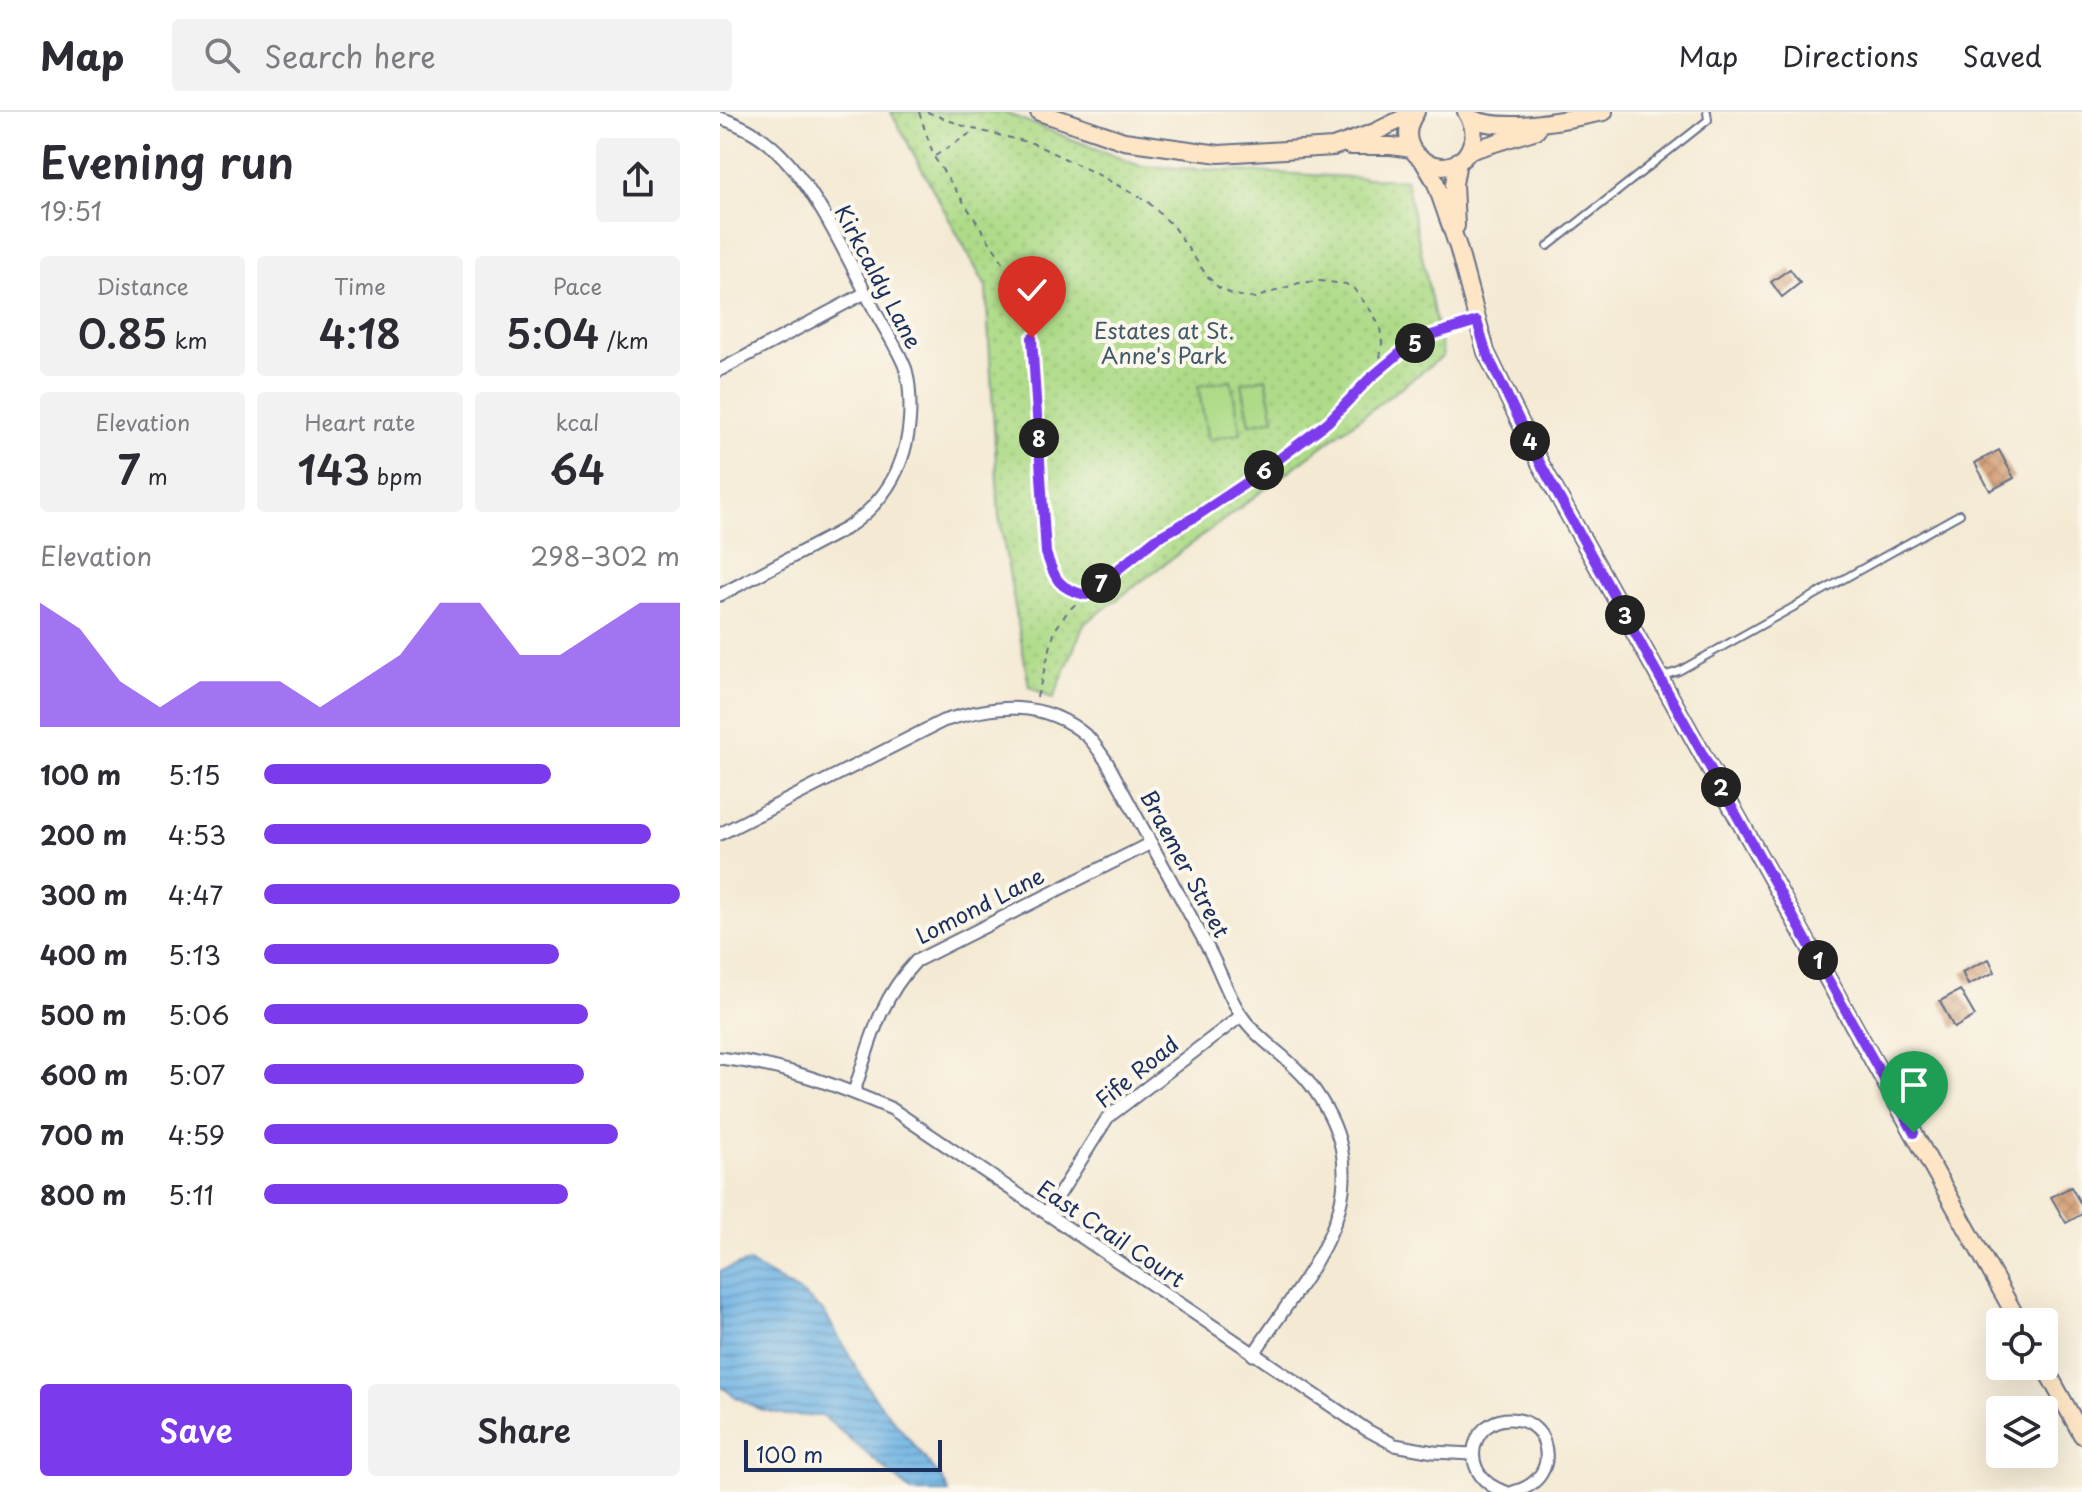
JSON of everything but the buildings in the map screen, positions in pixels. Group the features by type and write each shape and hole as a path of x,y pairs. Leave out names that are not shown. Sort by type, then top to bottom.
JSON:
{"street":[{"path":"1039,112 1124,141 1184,150 1219,154 1391,146 1438,166 1568,119"},
{"path":"1333,147 1375,132 1416,112"},
{"path":"1416,112 1408,133 1435,181 1458,247 1486,352 1540,463 2011,1308"},
{"path":"1468,115 1483,124 1498,125 1568,119 1604,112"},
{"path":"1458,247 1453,199 1464,156 1474,135 1468,115"},
{"name":"Kirkcaldy Lane","path":"720,118 758,134 779,152 818,206 906,371 910,409 904,454 880,501 854,523 720,595"},
{"path":"720,370 865,293"},
{"name":"Braemer Street","path":"720,834 943,721 982,709 1034,710 1066,722 1089,737 1107,762 1217,964 1241,1016 1310,1083 1335,1124 1346,1162 1342,1204 1331,1237 1253,1355"},
{"name":"Lomond Lane","path":"854,1092 877,1019 896,982 916,961 1151,843"},
{"name":"Fife Road","path":"1047,1214 1108,1117 1241,1016"},
{"name":"East Crail Court","path":"720,1058 780,1067 854,1092 892,1109 1367,1430 1395,1445 1434,1452 1472,1454"},
{"path":"2052,1380 2082,1435"},
{"path":"1506,1492 1490,1488 1477,1473 1472,1454 1478,1436 1492,1422 1511,1418 1530,1423 1543,1437 1548,1456 1542,1475 1528,1488 1513,1492"}],"lane":[{"path":"1548,246 1708,120 1707,112"},
{"path":"1659,677 1679,671 1960,514"}],"path":[{"path":"919,112 934,157 1005,265 1026,310 1035,358 1046,553 1067,591 1086,595"},
{"path":"927,112 1032,143 1147,201 1172,225 1207,276 1233,295 1255,298 1299,283 1319,281 1346,284 1354,289 1380,328 1380,359 1369,379"},
{"path":"934,157 977,129"},
{"path":"1034,710 1055,630 1068,611 1086,595 1157,538 1255,477 1328,422 1369,379 1406,348 1425,337 1477,321"}],"green space":[{"name":"Estates at St. Anne's Park","path":"891,112 1003,112 1140,166 1406,180 1443,356 1084,624 1053,699 1029,686 999,516 986,287"},
{"path":"1266,378 1274,419 1250,424 1242,383"},
{"path":"1231,380 1241,433 1208,440 1198,386"}],"water":[{"path":"748,1262 804,1295 824,1312 872,1394 942,1479 949,1492 912,1492 823,1416 786,1415 760,1409 720,1386 720,1271"}],"route":[{"path":"1032,338 1046,553 1067,591 1086,595 1157,538 1255,477 1328,422 1369,379 1406,348 1425,337 1477,321 1486,352 1540,463 1914,1133"}]}
